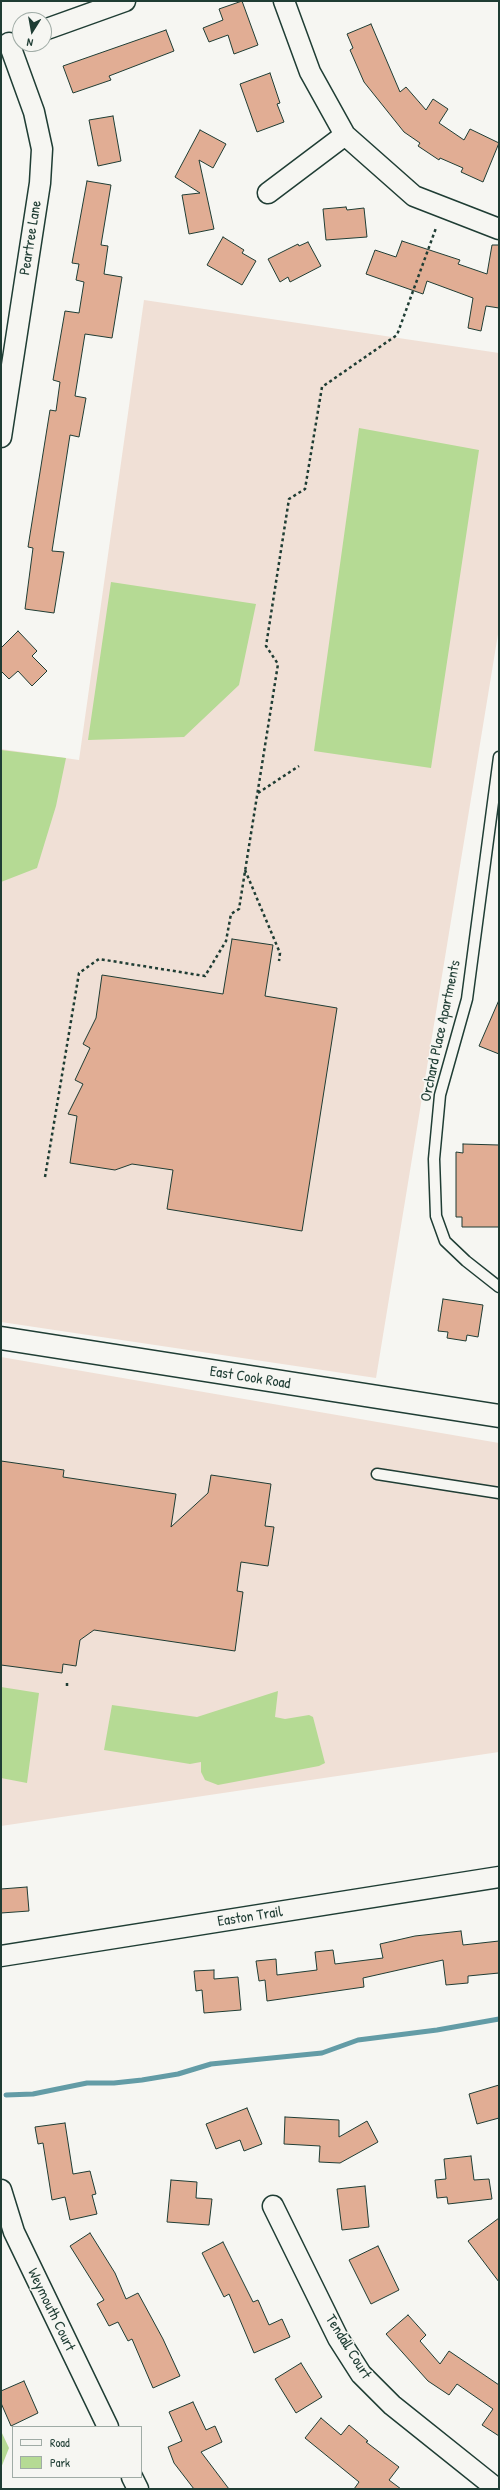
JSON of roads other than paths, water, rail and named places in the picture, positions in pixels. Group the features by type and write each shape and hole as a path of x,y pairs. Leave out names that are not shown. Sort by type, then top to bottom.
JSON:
{"main road":[{"name":"East Cook Road","path":"1,1338 499,1416"}],"street":[{"path":"52,27 126,1"},
{"path":"284,1 310,72 345,135 414,196 499,229"},
{"name":"Peartree Lane","path":"1,437 40,183 42,149 34,112 10,42"},
{"path":"268,192 345,135"},
{"name":"Easton Trail","path":"1,1956 499,1877"},
{"name":"Weymouth Court","path":"1,2190 14,2232 108,2426"},
{"name":"Tendall Court","path":"273,2206 338,2338 361,2374 392,2405 497,2489"},
{"path":"132,2478 138,2489"}],"lane":[{"name":"Orchard Place Apartments","path":"499,757 467,999 440,1095 434,1159 436,1216 445,1241 466,1261 499,1287"},
{"path":"377,1474 499,1493"}],"waterway":[{"path":"6,2095 33,2094 87,2083 114,2083 142,2080 178,2074 211,2064 322,2053 358,2040 437,2030 499,2019"}]}
